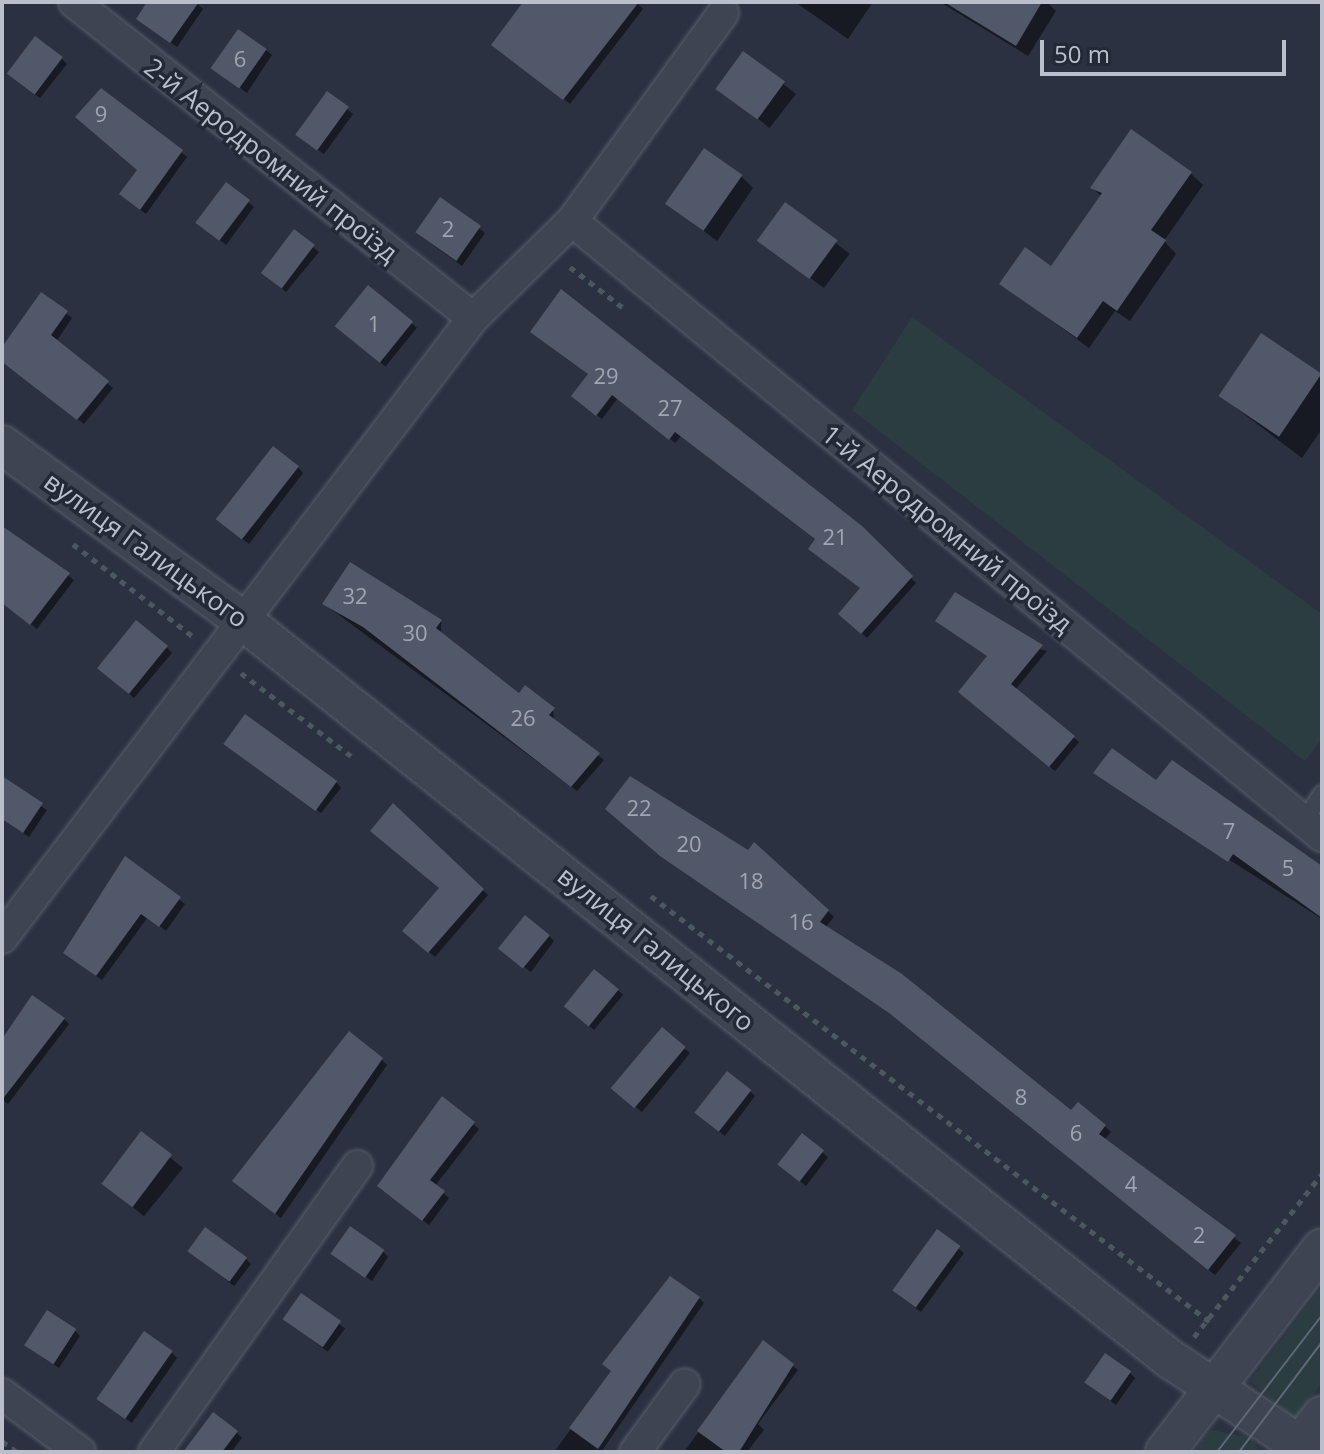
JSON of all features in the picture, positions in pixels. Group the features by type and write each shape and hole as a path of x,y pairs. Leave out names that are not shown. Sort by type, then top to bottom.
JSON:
{"street":[{"name":"2-й Аеродромний проїзд","path":"71,3 473,318"},
{"path":"2,938 246,623 473,318 572,221 723,13"},
{"name":"1-й Аеродромний проїзд","path":"572,221 1312,829"},
{"name":"вулиця Галицького","path":"2,445 246,623 1170,1359 1217,1384 1307,1441"},
{"path":"154,1452 357,1166"},
{"path":"1165,1452 1322,1248"},
{"path":"635,1452 685,1384"},
{"path":"2,1394 69,1449"}],"lane":[{"path":"1312,829 1322,794"}],"path":[{"path":"62,537 219,657"},
{"path":"643,890 1210,1322"},
{"path":"1170,1359 1210,1322 1322,1174"},
{"path":"2,1441 17,1452"}],"shaded area":[{"path":"912,317 1322,614 1322,738 1305,761 852,410"},
{"path":"1322,1286 1322,1383 1294,1420 1250,1381"},
{"path":"1211,1430 1252,1438 1259,1452 1194,1452"}],"building":[{"path":"147,2 199,2 170,43 136,19"},
{"path":"523,2 639,2 563,100 491,45"},
{"path":"944,2 1042,2 1016,46"},
{"path":"238,29 267,49 239,88 210,68"},
{"path":"35,36 63,57 35,95 7,74"},
{"path":"743,51 785,82 757,120 715,89"},
{"path":"101,88 183,150 140,210 119,194 137,170 75,117"},
{"path":"327,91 349,107 317,151 295,135"},
{"path":"1131,129 1192,172 1151,230 1166,240 1117,311 1103,301 1077,338 999,284 1025,247 1051,266 1102,193 1090,188"},
{"path":"704,148 743,175 703,231 665,204"},
{"path":"226,182 250,200 219,241 195,223"},
{"path":"440,197 481,226 456,261 415,232"},
{"path":"785,202 838,240 809,279 757,241"},
{"path":"294,229 315,245 282,289 261,273"},
{"path":"368,285 413,322 380,363 335,326"},
{"path":"561,289 862,526 913,576 861,634 838,614 860,588 808,549 815,539 675,432 669,440 612,395 596,416 571,396 588,374 530,332"},
{"path":"41,292 68,311 51,335 109,381 77,420 2,362 2,347"},
{"path":"1261,333 1322,374 1279,437 1219,396"},
{"path":"273,446 299,466 242,540 216,519"},
{"path":"2,526 70,573 30,625 2,603"},
{"path":"350,562 442,620 436,628 519,693 525,685 555,708 549,715 600,753 571,787 363,627 322,604"},
{"path":"955,592 1043,645 1011,684 1075,736 1049,767 958,692 987,656 935,621"},
{"path":"136,620 168,646 129,694 97,668"},
{"path":"245,714 337,781 315,811 223,744"},
{"path":"1112,748 1156,780 1172,760 1322,866 1322,918 1233,854 1228,862 1093,773"},
{"path":"2,776 43,803 23,833 2,819"},
{"path":"630,776 748,850 754,842 829,910 820,922 902,974 1071,1110 1078,1102 1106,1125 1099,1134 1236,1235 1208,1270 889,1013 660,856 605,809"},
{"path":"393,803 484,889 428,953 402,931 439,888 370,831"},
{"path":"125,856 181,897 159,927 141,914 96,976 63,953"},
{"path":"525,915 550,935 523,969 498,948"},
{"path":"594,969 619,989 589,1026 564,1006"},
{"path":"32,995 65,1018 2,1100 2,1039"},
{"path":"662,1027 686,1047 634,1108 611,1088"},
{"path":"349,1031 383,1058 275,1214 232,1181"},
{"path":"727,1071 751,1090 719,1132 694,1113"},
{"path":"442,1096 475,1122 430,1180 445,1191 422,1221 377,1186"},
{"path":"141,1131 172,1154 132,1207 101,1184"},
{"path":"802,1133 824,1150 799,1182 777,1165"},
{"path":"350,1226 384,1250 365,1278 330,1254"},
{"path":"205,1227 247,1258 229,1282 187,1251"},
{"path":"937,1229 960,1246 916,1308 892,1290"},
{"path":"670,1276 700,1297 598,1449 569,1428 611,1371 602,1364"},
{"path":"301,1293 341,1321 323,1347 283,1319"},
{"path":"47,1310 76,1329 53,1364 24,1345"},
{"path":"144,1331 173,1351 125,1419 96,1399"},
{"path":"763,1340 794,1364 739,1452 726,1452 697,1431"},
{"path":"1105,1353 1131,1371 1111,1401 1084,1382"},
{"path":"213,1412 238,1431 222,1452 183,1452"}],"tram line":[{"path":"1217,1452 1322,1315"},
{"path":"1239,1452 1322,1342"}]}
